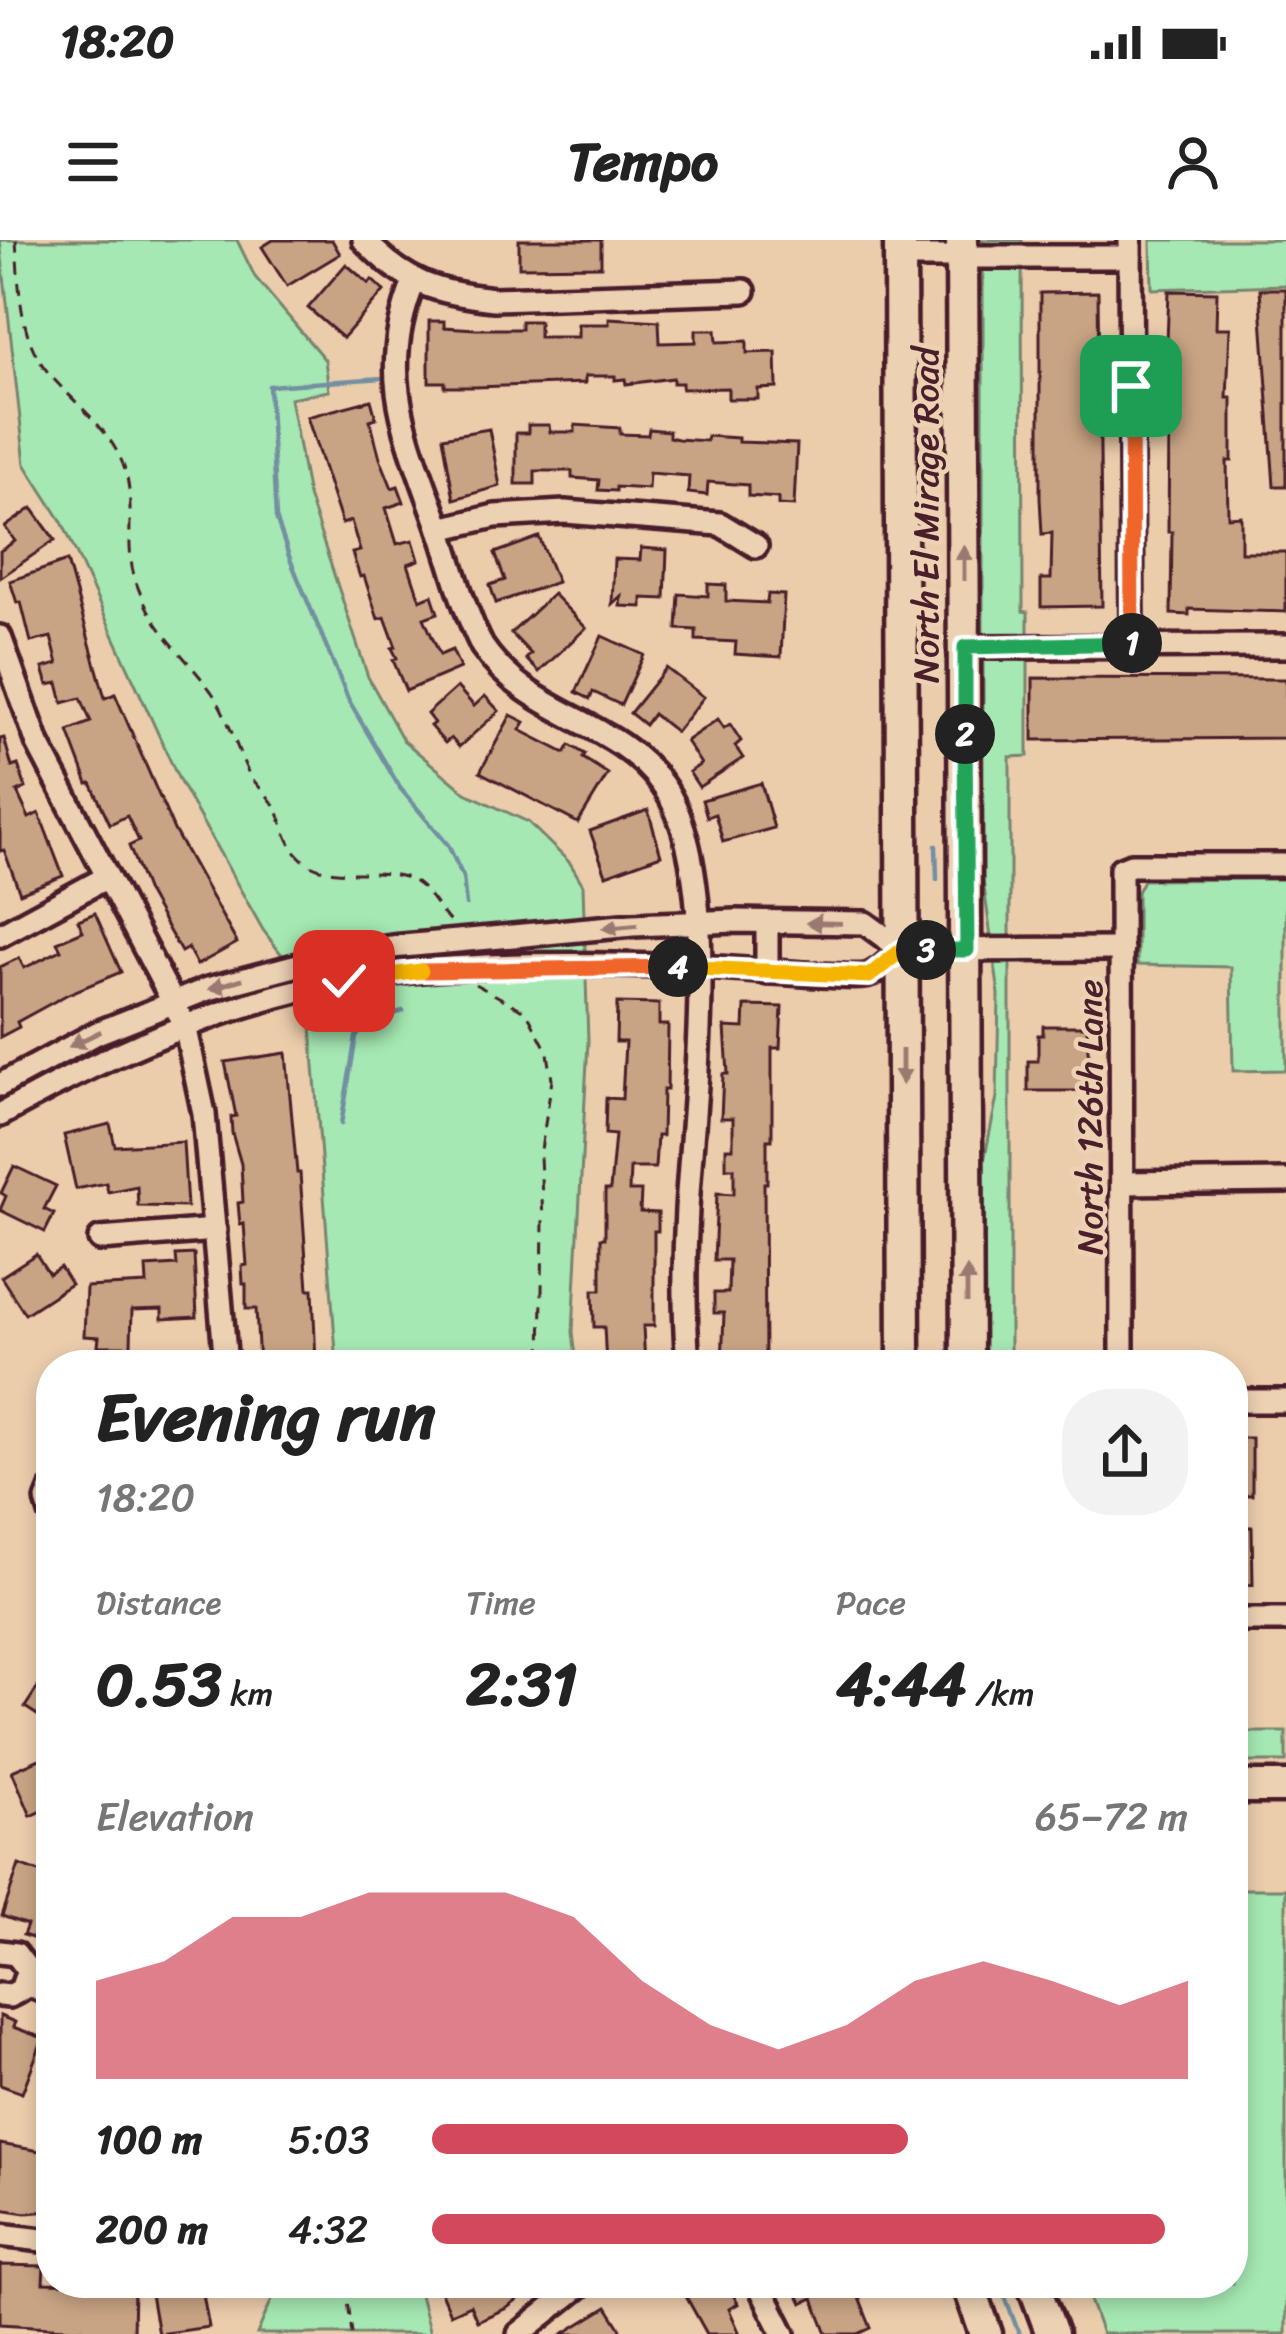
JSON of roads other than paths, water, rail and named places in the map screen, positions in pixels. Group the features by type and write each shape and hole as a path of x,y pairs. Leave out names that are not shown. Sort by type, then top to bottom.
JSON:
{"main road":[{"name":"North El Mirage Road","path":"900,249 904,1350"},
{"name":"North El Mirage Road","path":"962,249 967,1350"},
{"path":"1248,1786 1286,1787"},
{"path":"973,2298 986,2334"},
{"path":"1039,2298 1052,2334"}],"street":[{"path":"364,240 413,282 494,299 744,291"},
{"path":"900,249 1130,248 1132,646"},
{"path":"413,282 398,327 395,391 472,626 491,659 536,700 628,749 671,798 690,851 700,989 684,1269 687,1350"},
{"path":"440,529 514,513 565,512 720,524 756,546"},
{"path":"0,637 38,744 180,1013 205,1114 225,1350"},
{"path":"965,647 1286,646"},
{"name":"North 126th Lane","path":"1123,1350 1121,869 1131,865 1286,865"},
{"path":"0,935 107,877"},
{"path":"0,1115 114,1054 233,981 332,956 697,921 865,923 902,950 1122,949"},
{"path":"766,973 767,922"},
{"path":"0,1085 86,1038 180,1013 391,974 698,959 766,973 869,976 902,950"},
{"path":"1122,1183 1286,1181"},
{"path":"100,1239 215,1230"},
{"path":"1248,1401 1286,1401"},
{"path":"1248,1620 1286,1620"},
{"path":"0,1952 21,1958 28,1970 26,1984 16,1994 0,1995"},
{"path":"26,1984 36,1988"},
{"path":"0,2235 36,2239"},
{"path":"524,2333 565,2298"},
{"path":"766,2298 784,2334"}],"waterway":[{"path":"383,378 269,386 276,518 349,701 400,788 448,845 463,877 466,905"},
{"path":"936,846 937,879"},
{"path":"341,1124 356,1037 368,1022 403,1011"},
{"path":"1006,2298 1019,2334"}]}
